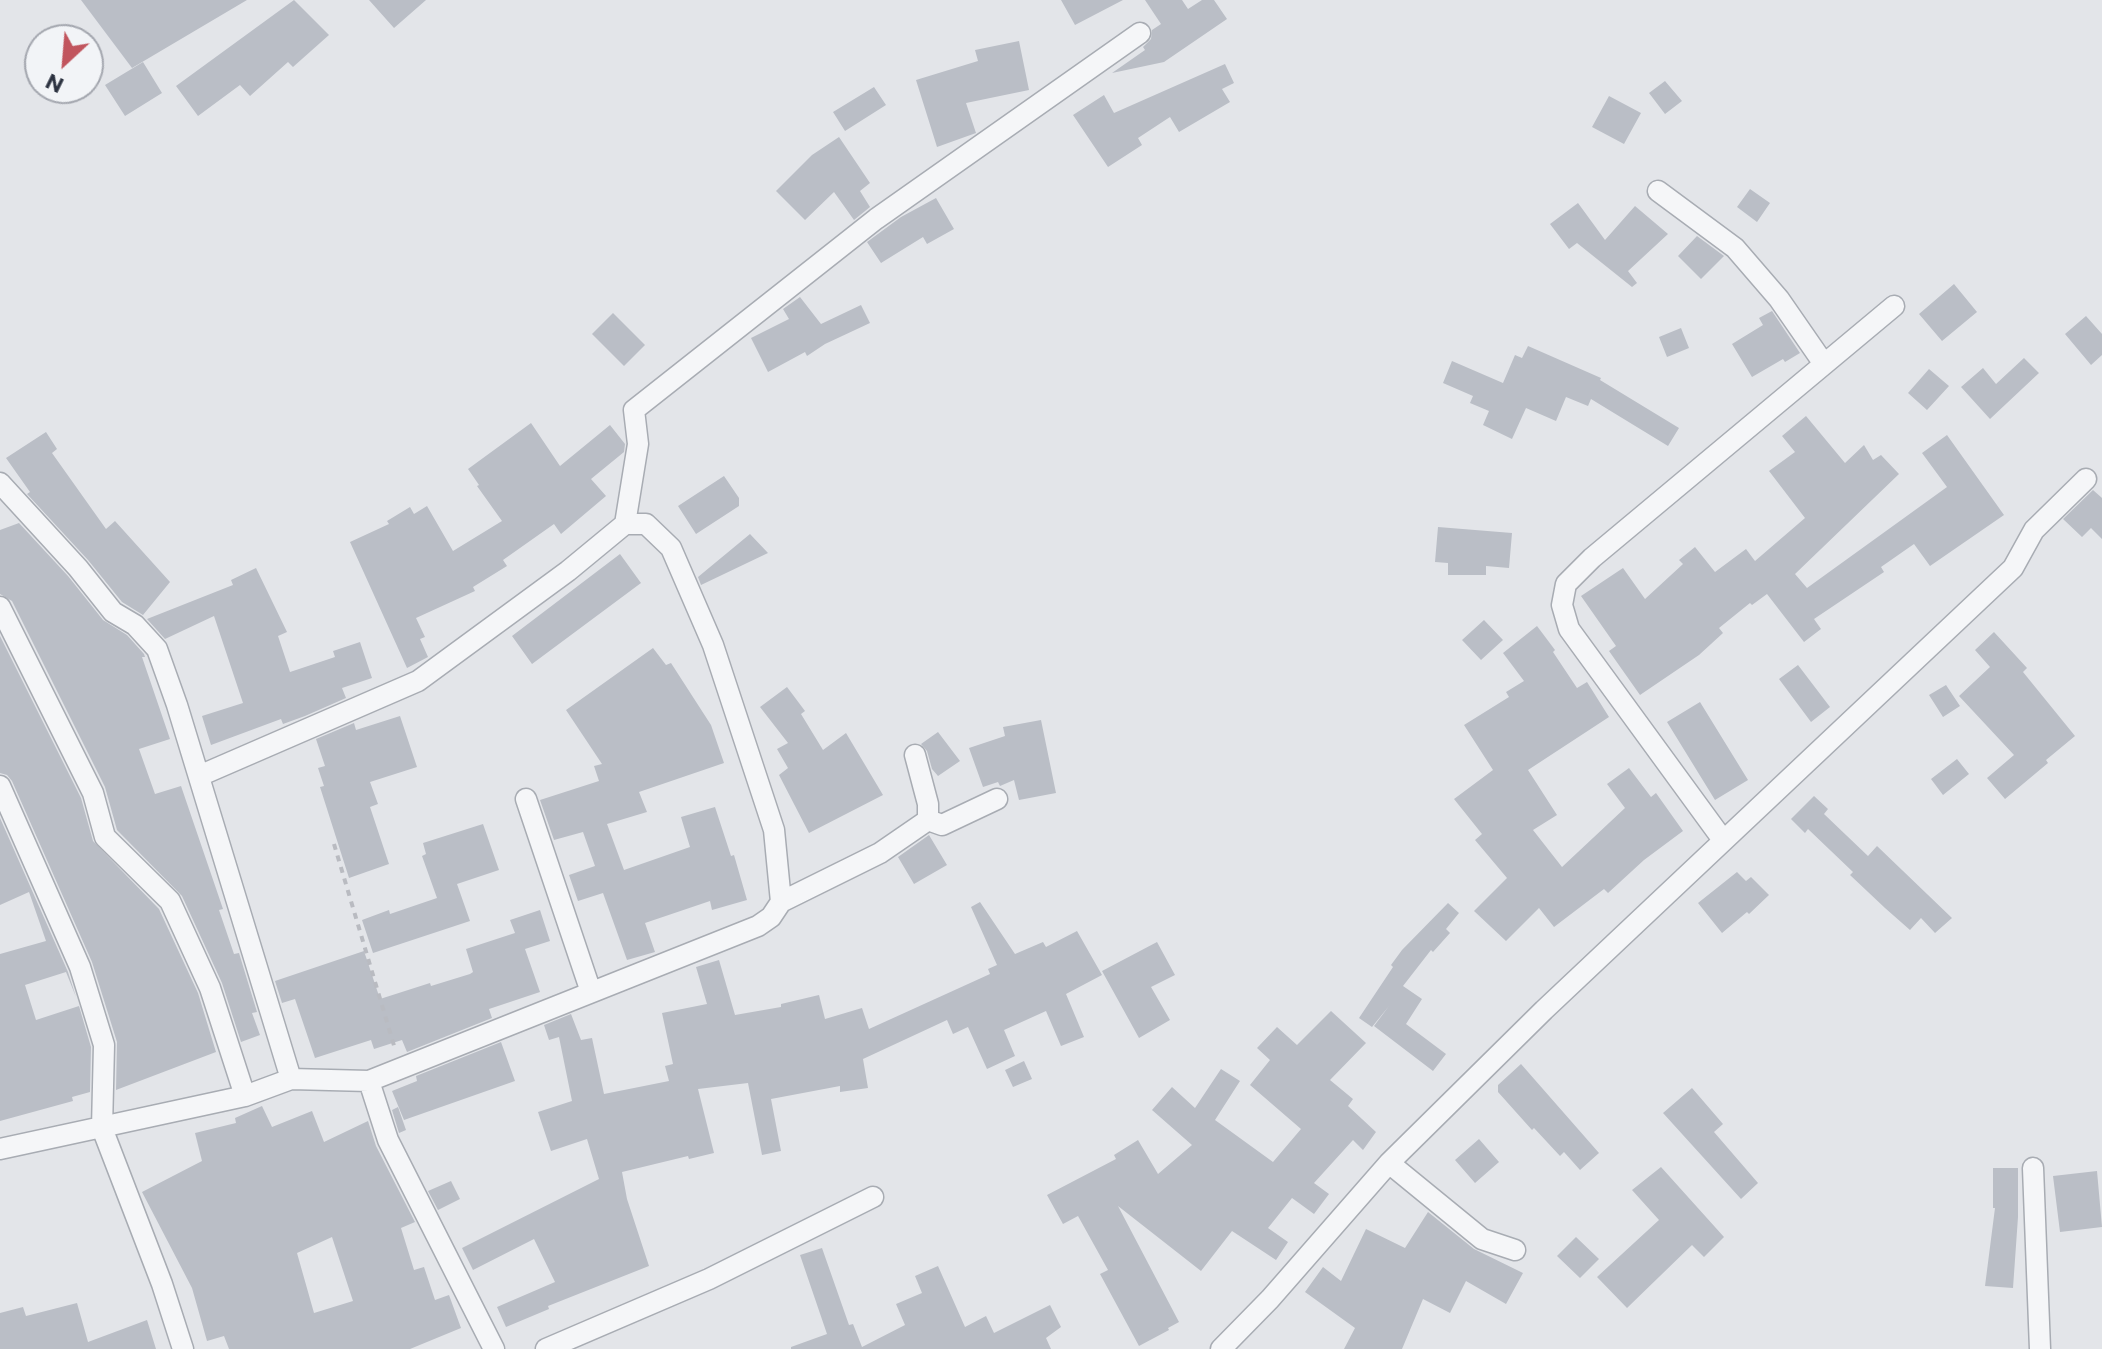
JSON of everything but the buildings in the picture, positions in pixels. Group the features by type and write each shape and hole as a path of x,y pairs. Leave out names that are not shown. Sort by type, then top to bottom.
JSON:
{"street":[{"path":"625,524 638,444 634,410 876,219 1140,33"},
{"path":"1658,191 1735,248 1779,299 1824,364"},
{"path":"1723,840 1569,629 1562,605 1566,584 1592,558 1894,306"},
{"path":"1221,1349 1270,1299 1389,1163 1544,1010 2013,568 2034,530 2086,479"},
{"path":"0,483 78,568 113,612 135,625 157,649 291,1079"},
{"path":"199,776 418,681 568,571 625,524 646,524 671,548 713,645 774,830 781,902"},
{"path":"0,607 93,793 105,837 170,901 210,988 245,1096"},
{"path":"915,755 928,804 928,820"},
{"path":"0,786 80,967 104,1045 102,1128 162,1284 183,1349"},
{"path":"526,799 591,992"},
{"path":"928,820 942,825 997,799"},
{"path":"0,1149 245,1096 291,1079 369,1081 758,926 771,917 781,902 880,853 928,820"},
{"path":"369,1081 388,1140 494,1349"},
{"path":"1389,1163 1482,1239 1515,1250"},
{"path":"2033,1168 2040,1349"},
{"path":"546,1349 709,1279 873,1197"}],"path":[{"path":"334,844 401,1068"}]}
